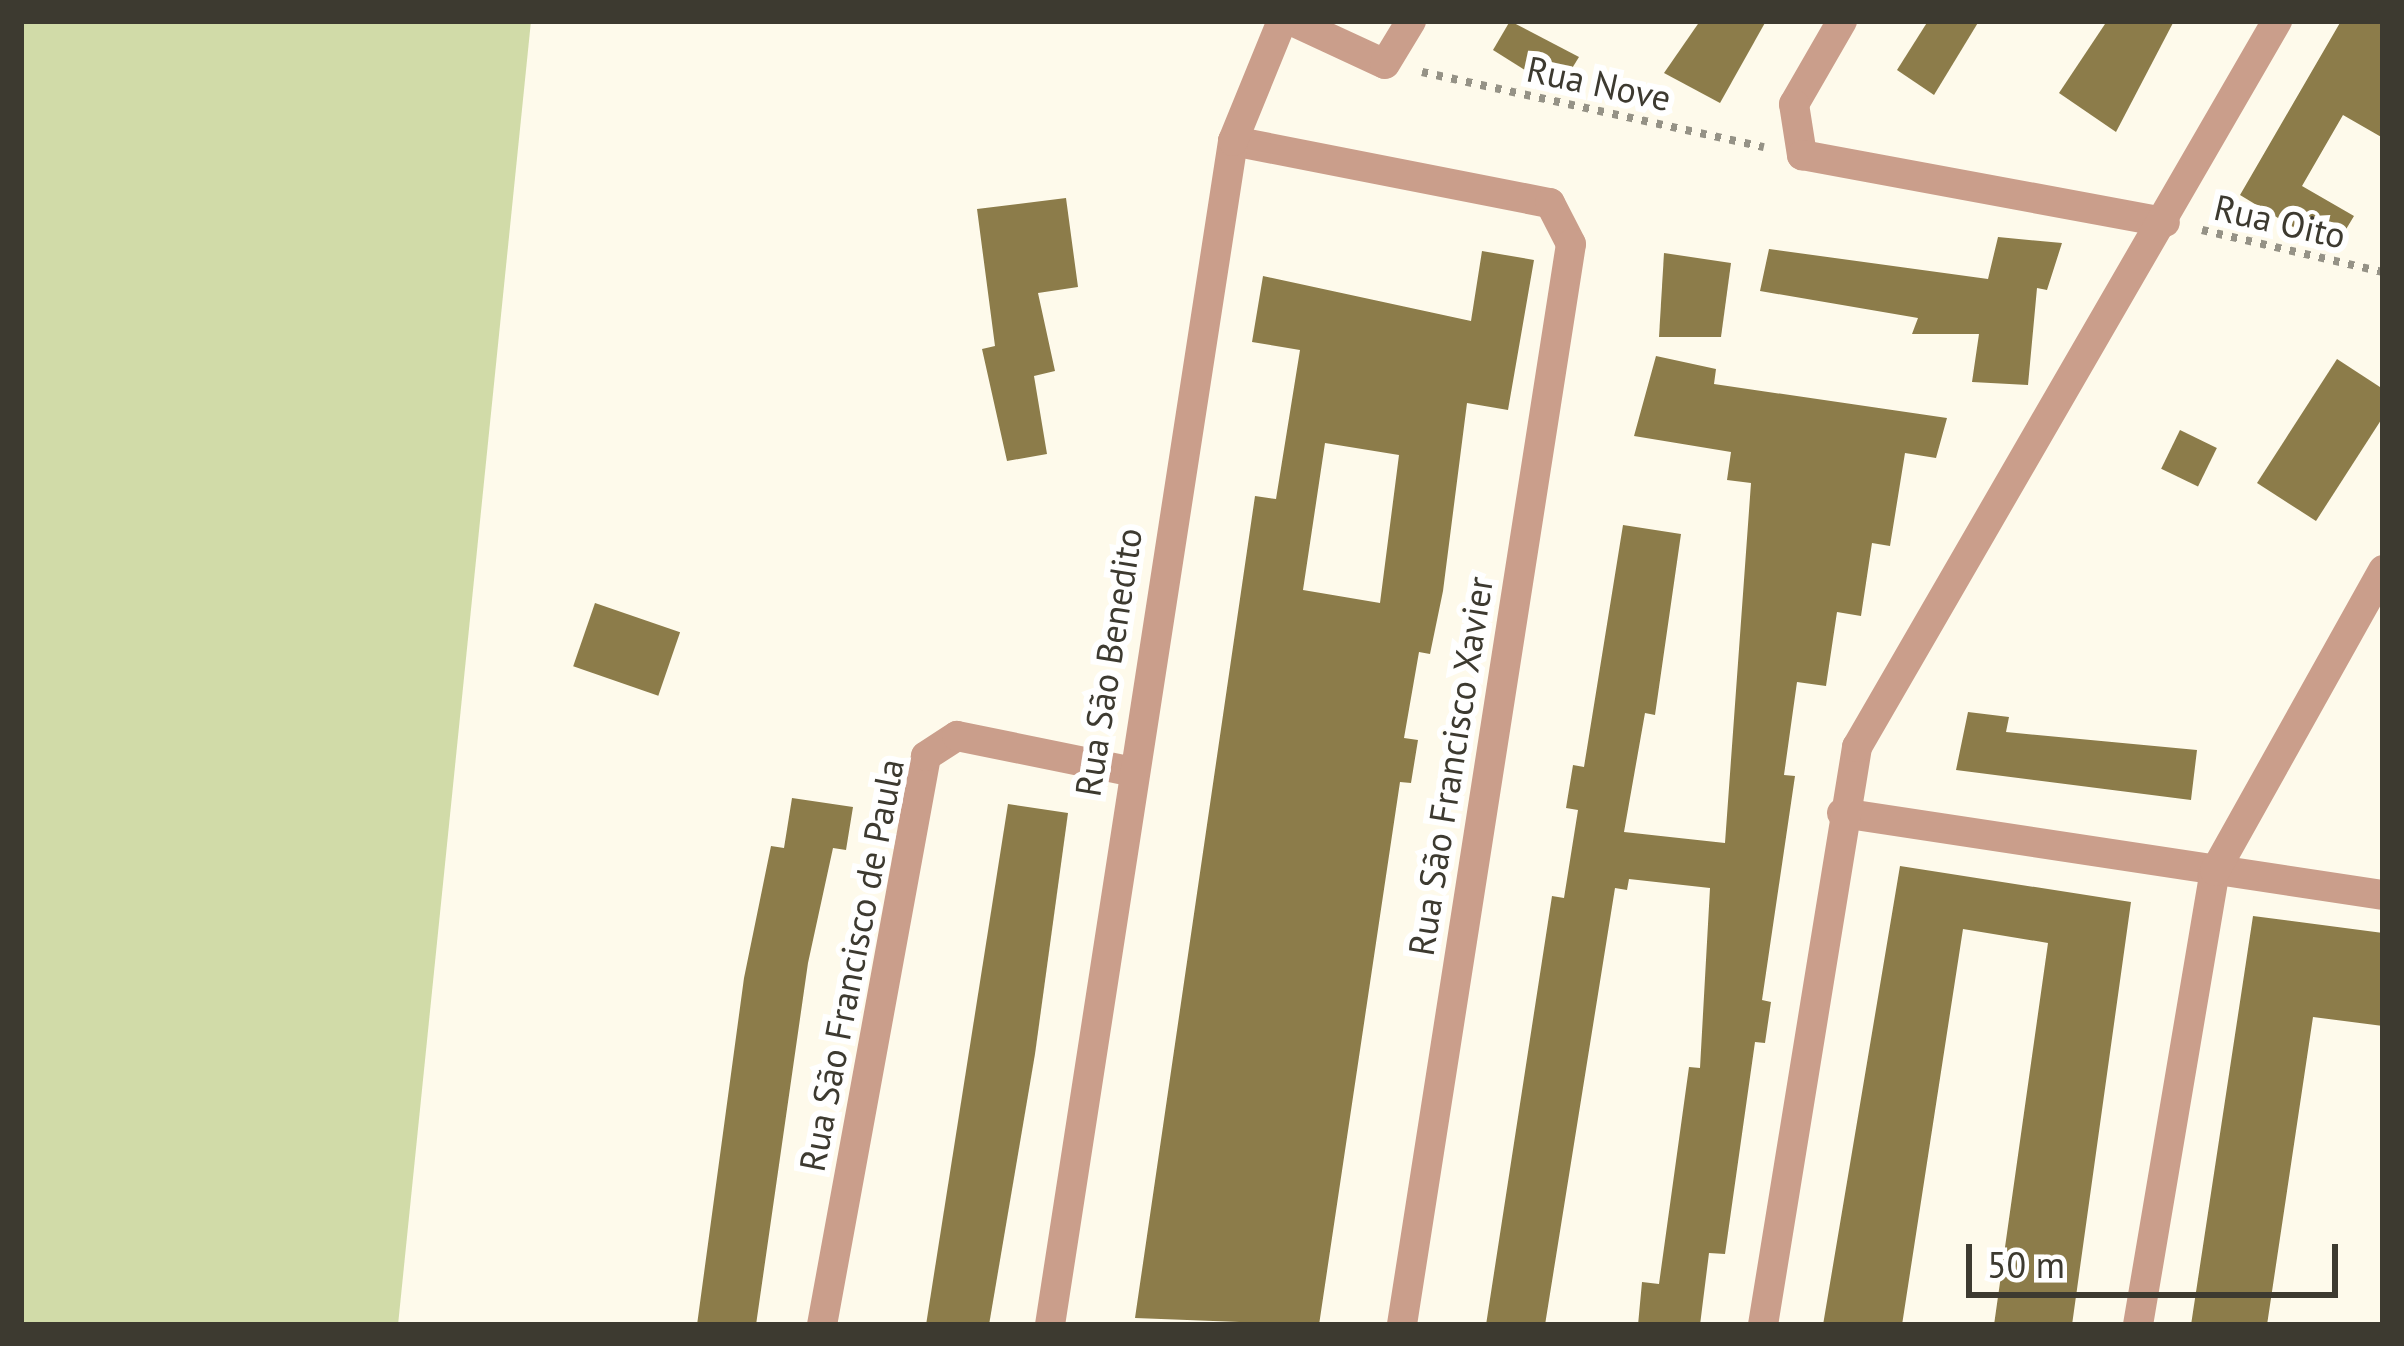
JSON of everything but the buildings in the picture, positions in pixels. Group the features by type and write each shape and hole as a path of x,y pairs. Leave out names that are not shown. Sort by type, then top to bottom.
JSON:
{"street":[{"name":"Rua São Benedito","path":"1050,1325 1130,771 1234,141 1282,21"},
{"path":"1292,21 1385,64 1411,21"},
{"path":"1842,21 1794,104 1802,155 2165,222"},
{"path":"1763,1325 1842,813 1876,708 2165,222 2277,21"},
{"name":"Rua São Francisco Xavier","path":"1234,141 1550,203 1563,219 1571,244 1402,1325"},
{"path":"2138,1325 2216,871 2383,570"},
{"name":"Rua São Francisco de Paula","path":"822,1325 926,757 957,736 1130,771"},
{"path":"1842,813 2383,895"}],"path":[{"name":"Rua Nove","path":"1385,64 1802,155"},
{"name":"Rua Oito","path":"2165,222 2383,272"}],"green space":[{"path":"21,21 531,21 398,1325 21,1325"}]}
